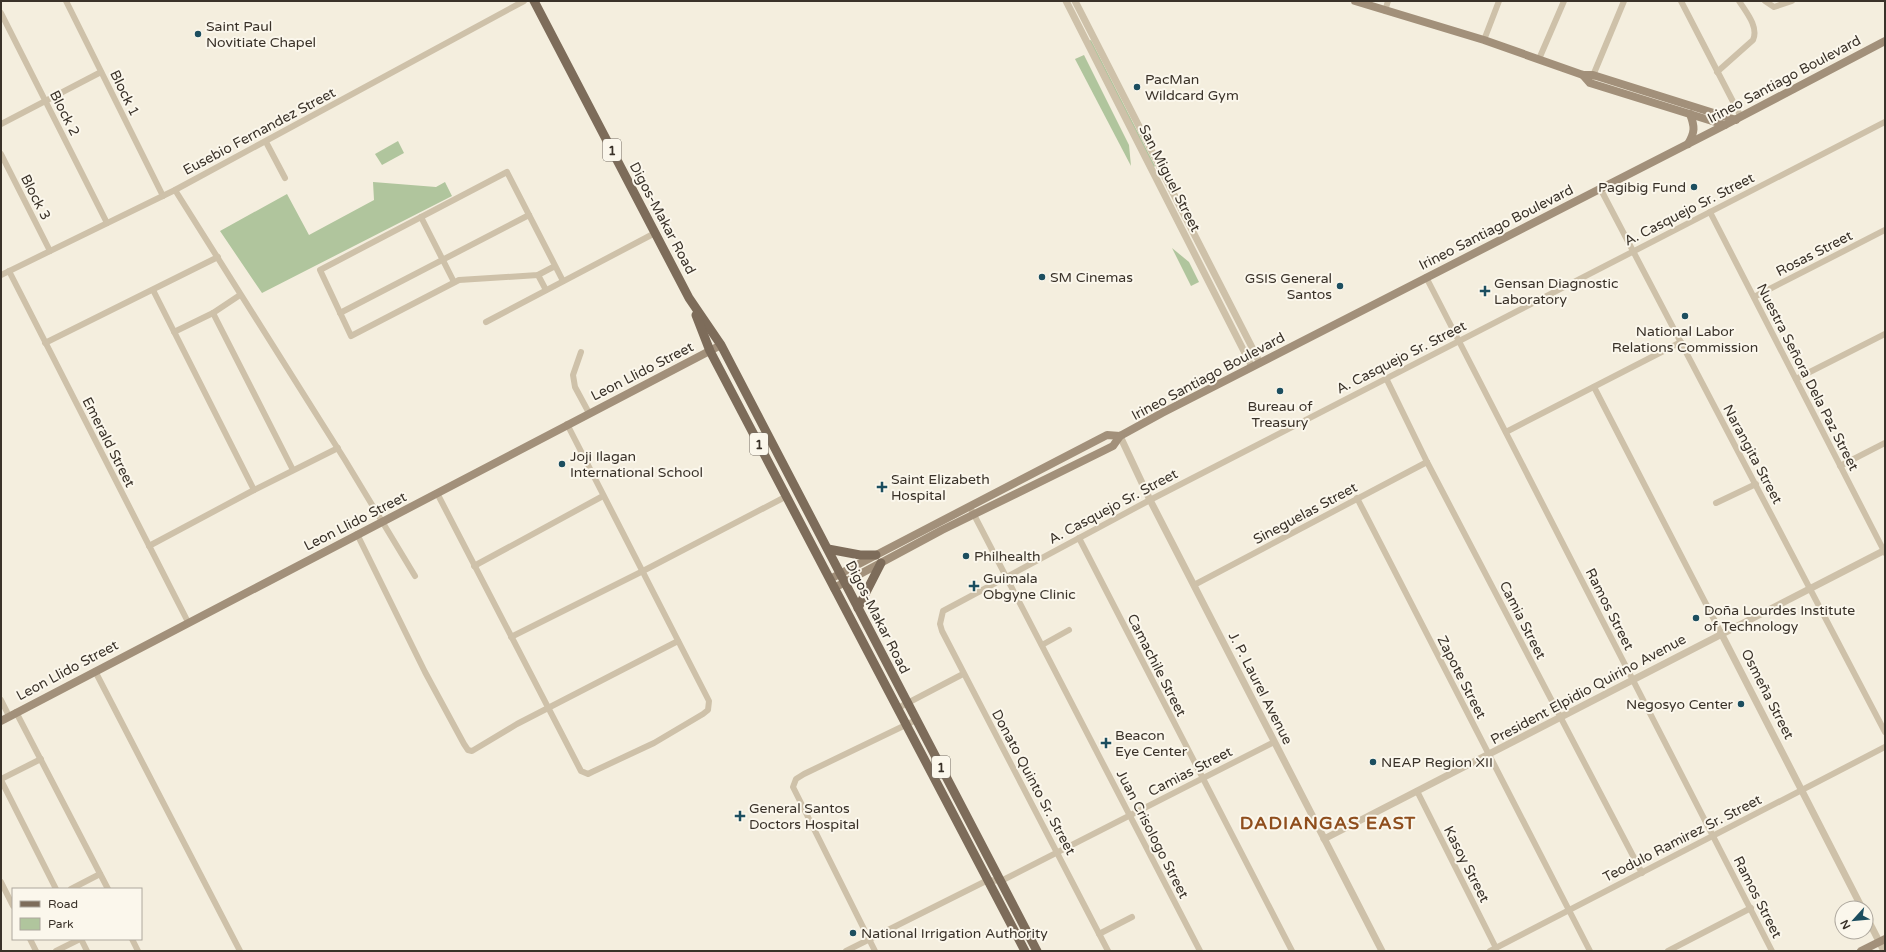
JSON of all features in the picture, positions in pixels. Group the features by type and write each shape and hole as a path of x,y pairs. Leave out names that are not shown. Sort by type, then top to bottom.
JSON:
{"main road":[{"name":"Digos-Makar Road","path":"534,1 689,298 710,351 1025,951"},
{"path":"1354,1 1484,40 1690,114 1725,125"},
{"name":"Irineo Santiago Boulevard","path":"899,548 974,515 1113,446 1120,436 1426,277 1725,125 1885,41"},
{"path":"1591,79 1738,118"},
{"path":"1688,144 1694,134 1694,125 1690,114"},
{"name":"Digos-Makar Road","path":"689,298 721,345 1037,951"},
{"name":"Leon Llido Street","path":"1,720 721,345"},
{"name":"Irineo Santiago Boulevard","path":"834,588 843,578 970,507 1107,435 1120,436"},
{"path":"828,549 878,559 858,608"},
{"name":"Irineo Santiago Boulevard","path":"830,579 843,578"},
{"path":"1861,951 1882,940"}],"street":[{"name":"Block 1","path":"66,1 163,196"},
{"name":"Eusebio Fernandez Street","path":"1,275 175,190 524,1"},
{"name":"San Miguel Street","path":"1066,1 1256,365"},
{"name":"San Miguel Street","path":"1075,1 1256,365"},
{"path":"1385,11 1388,1"},
{"path":"1484,40 1499,1"},
{"path":"1539,59 1564,1"},
{"path":"1591,79 1624,1"},
{"path":"1681,1 1717,72 1738,118"},
{"path":"1717,72 1753,40 1756,34 1739,1"},
{"path":"1765,1 1774,7 1792,1"},
{"name":"Block 2","path":"1,13 107,224"},
{"path":"1,124 101,72"},
{"name":"A. Casquejo Sr. Street","path":"940,624 943,611 947,607 1459,340 1885,122"},
{"path":"266,142 285,178"},
{"name":"Block 3","path":"1,154 50,251"},
{"path":"555,266 538,275 469,279 454,282 351,336 320,270 507,172 563,281"},
{"name":"Narangita Street","path":"1600,188 1885,732"},
{"path":"175,190 338,448 414,576"},
{"name":"Nuestra Señora Dela Paz Street","path":"1710,212 1885,551"},
{"path":"340,313 529,215"},
{"path":"421,217 454,282"},
{"name":"Rosas Street","path":"1754,297 1885,230"},
{"path":"486,322 655,233"},
{"path":"45,343 218,257"},
{"name":"Emerald Street","path":"9,271 188,622"},
{"path":"538,275 546,290"},
{"name":"Ramos Street","path":"1426,277 1772,951"},
{"path":"153,290 254,490"},
{"path":"174,332 213,313 240,295"},
{"path":"213,313 293,470"},
{"path":"1796,379 1885,334"},
{"path":"1506,432 1681,342"},
{"path":"580,352 573,375 575,387 589,413"},
{"name":"Camia Street","path":"1386,378 1427,462 1642,872"},
{"name":"Osmeña Street","path":"1594,387 1858,900"},
{"path":"437,493 576,765 584,773 592,772 654,743 694,720 708,710 709,706 707,696 641,572 567,424"},
{"name":"J. P. Laurel Avenue","path":"1120,436 1150,500 1382,951"},
{"path":"1840,466 1885,443"},
{"path":"149,546 254,490 338,448"},
{"name":"Sineguelas Street","path":"1194,585 1427,462"},
{"path":"1716,503 1756,484"},
{"path":"474,566 603,496"},
{"path":"510,637 641,572 786,496"},
{"name":"Zapote Street","path":"1357,498 1590,951"},
{"name":"Juan Crisologo Street","path":"970,507 1200,951"},
{"path":"357,534 425,672 468,750 472,751 478,748 517,724 678,642"},
{"name":"Camachile Street","path":"1079,538 1292,951"},
{"name":"President Elpidio Quirino Avenue","path":"1324,839 1560,718 1721,633 1885,551"},
{"name":"Donato Quinto Sr. Street","path":"940,624 963,674 1108,951"},
{"path":"1042,645 1069,630"},
{"path":"95,671 240,951"},
{"path":"898,708 963,674"},
{"path":"1,700 13,714 41,759 107,888"},
{"path":"875,951 793,787 796,779 804,774 916,720"},
{"name":"Camias Street","path":"1001,881 1274,742"},
{"name":"Teodulo Ramirez Sr. Street","path":"1493,949 1885,747"},
{"path":"41,759 1,779 56,888"},
{"name":"Kasoy Street","path":"1417,791 1493,949"},
{"path":"73,888 100,874"},
{"path":"846,951 988,880 1001,881"},
{"path":"1,882 12,904"},
{"path":"1668,951 1750,908"},
{"path":"1099,934 1132,917"},
{"path":"1874,928 1882,940 1884,951"},
{"path":"30,940 36,951"},
{"path":"56,951 79,940"},
{"path":"82,940 87,951"},
{"path":"132,940 138,951"}],"green space":[{"path":"1091,40 1155,166 1153,168 1089,41"},
{"path":"1084,55 1129,145 1131,166 1075,59"},
{"path":"398,141 404,153 382,165 375,154"},
{"path":"373,182 436,187 445,182 452,196 262,293 220,231 287,194 309,235 374,200"},
{"path":"1172,248 1189,262 1199,282 1191,286"}],"place":[{"name":"Saint Paul Novitiate Chapel","path":"198,34"},
{"name":"PacMan Wildcard Gym","path":"1137,87"},
{"name":"Pagibig Fund","path":"1694,187"},
{"name":"SM Cinemas","path":"1042,277"},
{"name":"GSIS General Santos","path":"1340,286"},
{"name":"Gensan Diagnostic Laboratory","path":"1485,291"},
{"name":"National Labor Relations Commission","path":"1685,316"},
{"name":"Bureau of Treasury","path":"1280,391"},
{"name":"Joji Ilagan International School","path":"562,464"},
{"name":"Saint Elizabeth Hospital","path":"882,487"},
{"name":"Philhealth","path":"966,556"},
{"name":"Guimala Obgyne Clinic","path":"974,586"},
{"name":"Doña Lourdes Institute of Technology","path":"1696,618"},
{"name":"Negosyo Center","path":"1741,704"},
{"name":"Beacon Eye Center","path":"1106,743"},
{"name":"NEAP Region XII","path":"1373,762"},
{"name":"General Santos Doctors Hospital","path":"740,816"},
{"name":"National Irrigation Authority","path":"853,933"}],"district":[{"name":"DADIANGAS EAST","path":"1328,823"}]}
